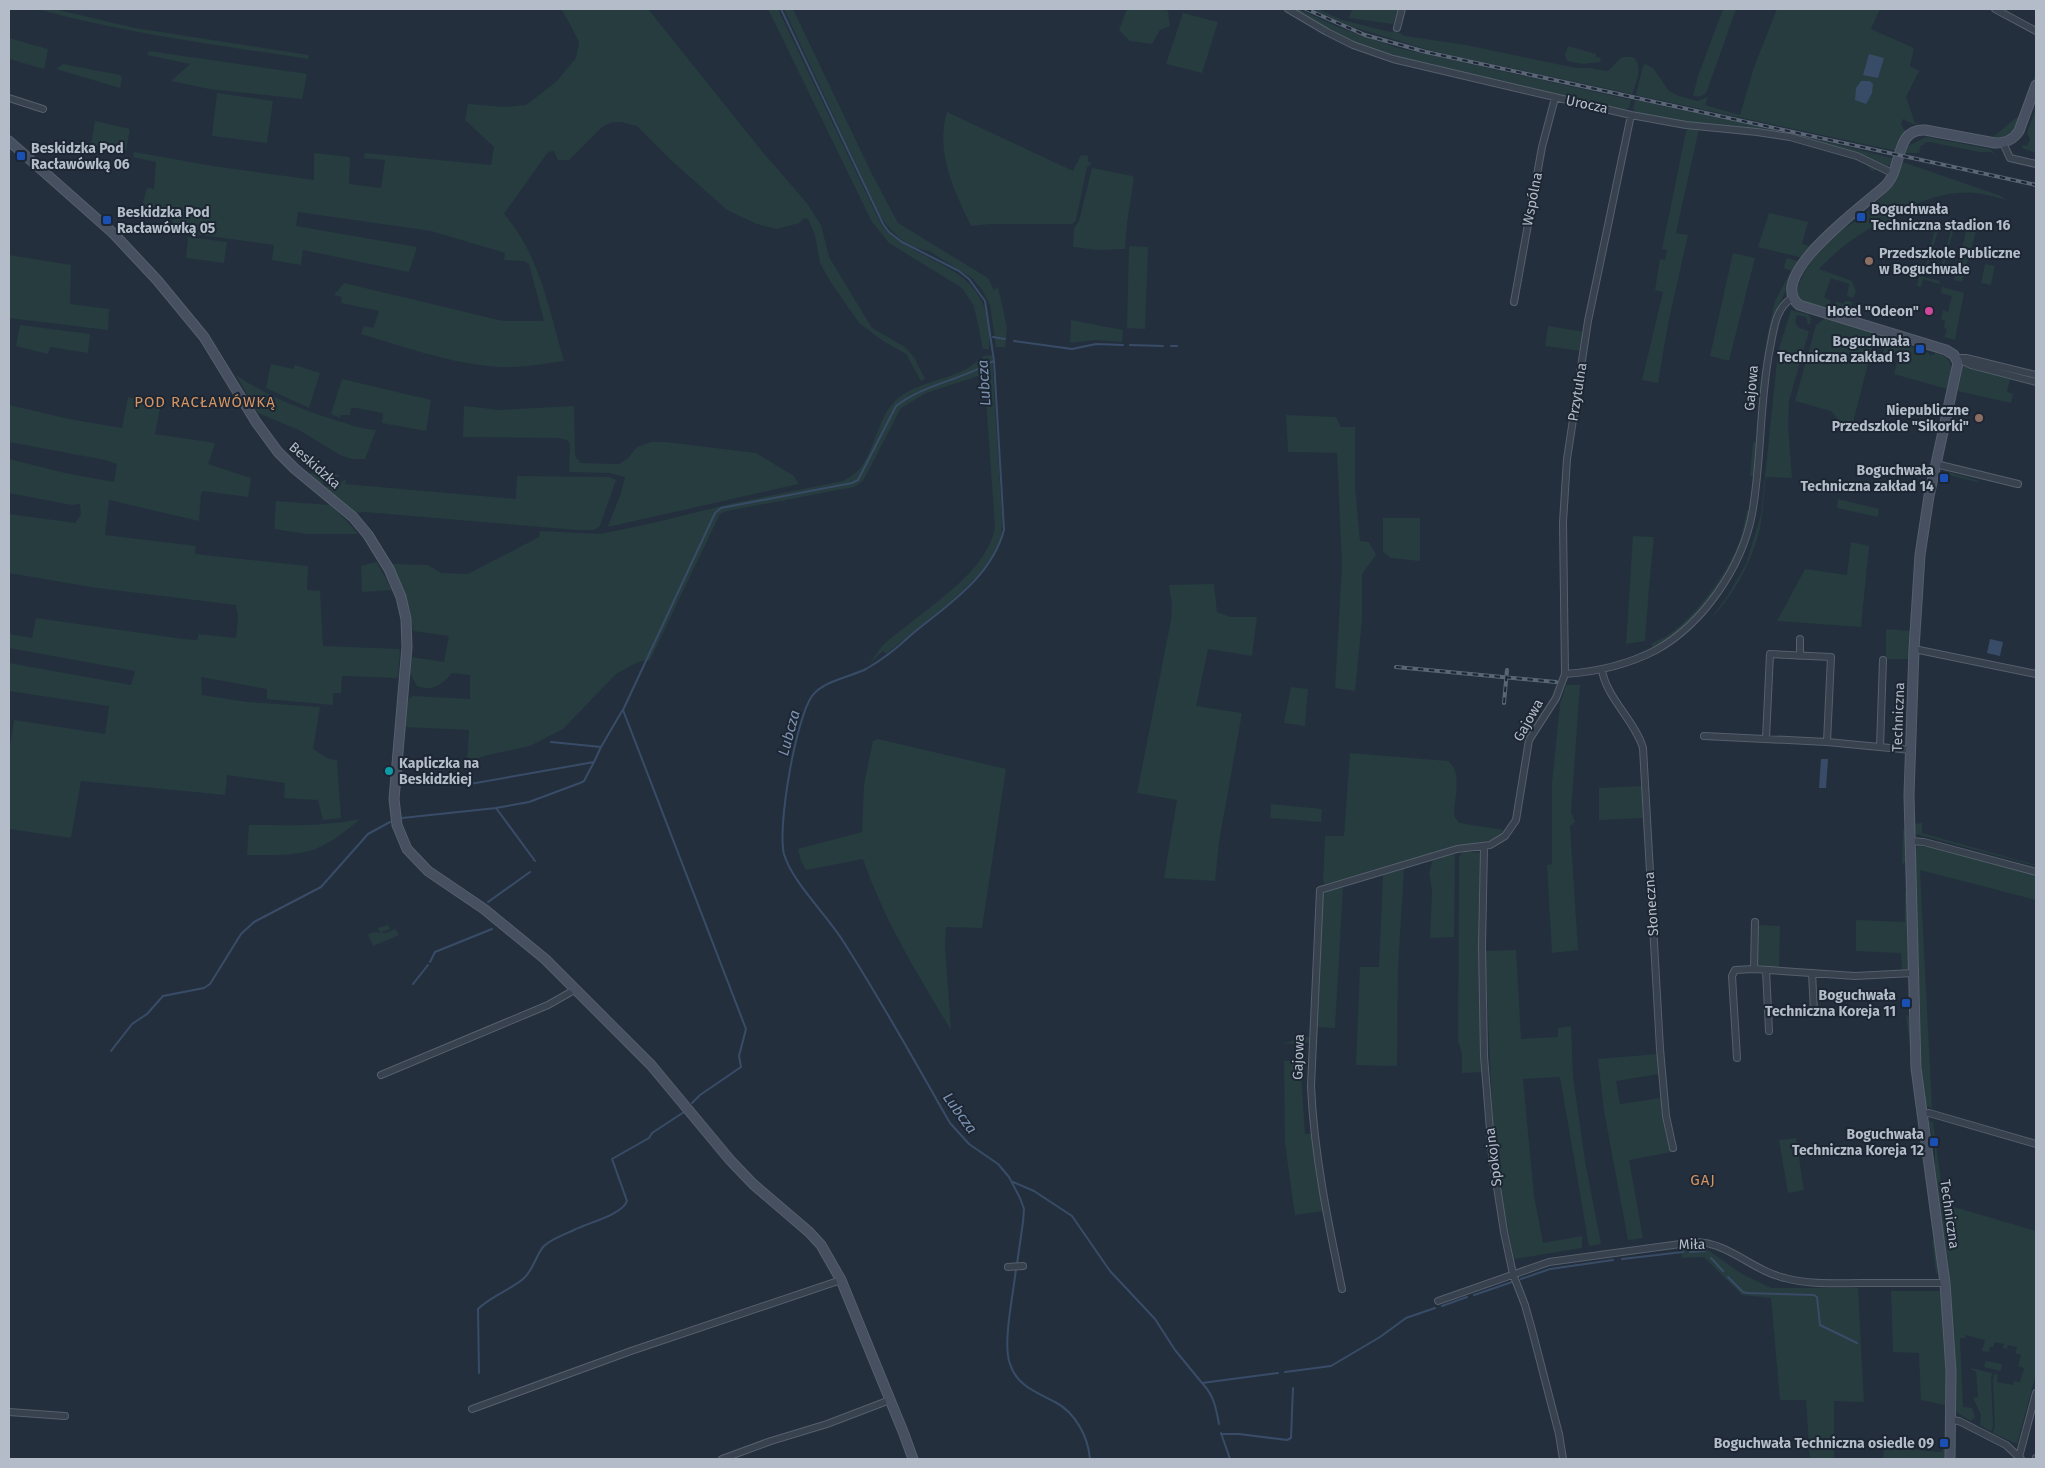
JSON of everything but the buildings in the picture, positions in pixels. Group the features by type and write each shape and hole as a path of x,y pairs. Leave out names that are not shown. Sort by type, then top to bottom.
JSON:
{"street":[{"name":"Urocza","path":"1288,9 1327,32 1376,54 1631,115 1686,125 1757,132 1790,138 1857,156 1894,174"},
{"path":"1397,28 1402,9"},
{"path":"1995,9 2036,31"},
{"path":"1894,174 1905,139 1909,133 1915,130 2003,143 2012,139 2019,131 2036,85"},
{"path":"9,98 43,109"},
{"name":"Wspólna","path":"1514,302 1538,166 1555,98"},
{"name":"Przytulna","path":"1565,674 1563,522 1567,460 1588,321 1631,115"},
{"name":"Beskidzka","path":"9,141 113,232 153,275 201,333 256,422 278,452 295,469 342,506 360,525 376,548 398,590 406,619 407,648 394,799 399,831 408,849 434,876 501,922 545,959 661,1075 730,1160 753,1184 810,1232 828,1255 841,1280 913,1459"},
{"path":"2003,143 2010,158 2036,164"},
{"name":"Gajowa","path":"1342,1289 1318,1160 1312,1108 1311,1086 1320,890 1457,849 1484,847 1505,836 1516,820 1529,740 1556,698 1565,674 1602,670 1645,655 1674,638 1709,602 1730,572 1746,537 1752,515 1765,379 1776,317 1781,306 1792,298 1791,290 1794,280 1821,242 1834,228 1887,185 1894,174"},
{"path":"1792,298 1799,305 1807,308 1940,348 1951,352 1957,358 1966,358 2020,374 2036,375"},
{"name":"Techniczna","path":"1950,1459 1951,1371 1945,1283 1916,1068 1910,841 1916,592 1922,539 1936,464 1957,370 1957,358"},
{"path":"2020,374 2036,382"},
{"path":"1936,464 2018,484"},
{"path":"1800,639 1800,656"},
{"path":"1914,649 2036,674"},
{"path":"1766,738 1770,654 1831,657 1827,742"},
{"path":"1880,748 1883,660"},
{"name":"Słoneczna","path":"1602,670 1606,683 1637,734 1643,748 1660,1049 1666,1116 1673,1148"},
{"path":"1704,736 1827,742 1911,750"},
{"path":"1910,841 1924,842 2036,872"},
{"name":"Spokojna","path":"1484,847 1482,946 1484,1056 1489,1129 1500,1208 1513,1274 1532,1330 1560,1434 1563,1459"},
{"path":"1754,969 1755,922"},
{"path":"1737,1058 1733,971 1738,969 1754,969 1855,976 1913,973"},
{"path":"1766,970 1769,1031"},
{"path":"1812,973 1814,1011"},
{"path":"381,1074 548,1005 567,996 576,989"},
{"path":"1921,1114 1930,1113 2036,1144"},
{"name":"Miła","path":"1438,1302 1549,1262 1702,1242 1721,1247 1772,1274 1800,1282 1945,1283"},
{"path":"1008,1266 1023,1266"},
{"path":"472,1409 631,1351 841,1280"},
{"path":"1951,1420 1966,1425 2006,1445 2020,1458 2036,1394"},
{"path":"722,1459 771,1441 827,1424 890,1400"},
{"path":"9,1412 65,1416"}],"green space":[{"path":"38,9 54,9 135,28 309,55 308,59 172,38 71,18"},
{"path":"561,9 648,9 761,150 806,202 821,225 829,257 872,328 905,347 914,357 925,379 921,381 906,354 883,341 859,323 820,263 815,235 808,219 804,218 799,223 777,229 757,224 727,210 673,162 637,126 621,122 613,122 602,127 569,160 558,160 554,151 548,152 504,214 516,230 535,265 564,361 521,367 496,367 457,361 417,351 361,334 364,326 373,328 379,311 341,303 342,297 334,295 344,283 503,321 544,321 529,264 524,261 504,260 505,253 431,231 298,212 296,226 417,247 409,272 303,250 301,265 272,260 274,245 172,231 173,219 178,212 142,206 147,188 154,189 156,162 133,157 134,152 213,166 314,180 314,153 350,157 349,184 381,188 385,160 364,158 365,153 491,165 494,147 465,120 468,104 505,107 526,105 556,82 576,58 579,42"},
{"path":"768,9 778,9 881,224 894,237 959,275 972,287 982,302 988,322 989,349 983,349 974,306 962,288 889,243 872,222"},
{"path":"784,9 793,9 871,172 898,223 988,278 994,290 998,287 1007,327 1005,347 996,347 990,305 982,290 972,278 929,251 914,247 901,239 880,216"},
{"path":"1127,9 1163,9 1168,11 1170,26 1160,30 1152,44 1130,41 1119,30"},
{"path":"1293,9 1299,9 1338,27 1398,48 1631,100 1629,108 1624,110 1397,59 1349,41"},
{"path":"1312,9 1318,9 1342,20 1390,32 1396,31 1405,36 1466,45 1576,68 1593,68 1608,71 1622,57 1633,57 1639,69 1632,94 1432,51 1350,26"},
{"path":"1352,9 1399,9 1393,24 1349,18"},
{"path":"1723,9 1736,9 1707,91 1701,96 1693,96 1698,76"},
{"path":"1777,9 1880,9 1871,29 1914,48 1910,66 1919,71 1906,97 1915,123 1927,125 1913,124 1903,119 1901,124 1905,131 1897,151 1636,95 1645,64 1653,68 1669,91 1697,101 1708,97 1705,105 1740,115 1754,67"},
{"path":"1183,13 1218,22 1202,73 1166,64"},
{"path":"9,38 48,49 44,69 9,59"},
{"path":"1568,46 1596,54 1596,57 1601,58 1600,62 1583,64 1567,61 1565,55"},
{"path":"149,51 307,74 302,99 209,89 171,81 190,64 147,55"},
{"path":"63,64 120,75 122,78 120,88 56,69"},
{"path":"2036,72 2036,79 2027,104 2014,129 2000,139 1983,137 1982,135 1993,137 2017,117 2019,118"},
{"path":"217,93 273,101 267,143 212,136"},
{"path":"1635,100 1828,142 1895,159 1893,165 1887,166 1842,149 1796,138 1692,124 1636,113 1633,109"},
{"path":"2036,108 2036,153 2022,148 2023,145 2027,146 2030,139 2027,133"},
{"path":"947,112 1073,171 1081,155 1088,156 1088,162 1092,163 1087,167 1076,220 1072,224 990,224 971,226 958,199 945,156 943,142"},
{"path":"95,121 130,129 126,150 91,145"},
{"path":"1690,128 1699,129 1676,233 1688,235 1668,324 1658,383 1642,380 1663,292 1655,290 1660,259 1665,260 1667,250 1662,249 1686,131"},
{"path":"1926,137 1991,149 1997,158 1991,152 1979,152 1930,142 1921,145 1919,153 1905,153 1908,146"},
{"path":"1789,142 1859,160 1863,162"},
{"path":"1864,162 1879,169 1872,171"},
{"path":"1903,162 2001,196 2006,200 1979,193 1954,193 1924,201 1895,212 1897,217 1875,226 1855,238 1819,269 1852,281 1856,291 1853,298 1847,296 1849,284 1831,278 1824,297 1831,301 1827,310 1801,300 1798,291 1800,283 1810,264 1835,235 1863,217 1894,184"},
{"path":"1092,168 1134,178 1125,249 1098,250 1073,247 1074,228 1079,221"},
{"path":"1883,181 1884,183 1803,258 1758,247 1769,213 1808,222 1802,244 1809,246 1835,221"},
{"path":"1933,225 1943,225 1944,227 1939,227 1926,272 1924,272 1935,229 1932,227"},
{"path":"1951,225 1957,225 1958,227 1954,228 1941,276 1939,276 1951,230 1948,228"},
{"path":"1967,225 1974,226 1976,231 1962,282 1954,280 1966,232 1962,228"},
{"path":"188,237 227,242 224,263 186,258"},
{"path":"1129,246 1148,247 1145,329 1127,328"},
{"path":"1733,253 1755,258 1729,361 1710,356"},
{"path":"9,255 71,265 70,304 109,309 108,330 9,318"},
{"path":"1788,258 1799,262 1773,318 1761,393 1759,393 1767,337 1775,301 1791,271 1784,268"},
{"path":"1985,264 1995,266 1991,285 1981,283"},
{"path":"1919,276 1940,281 1939,284 1923,279 1921,287 1917,286"},
{"path":"1942,287 1964,293 1955,340 1944,337 1947,329 1944,328 1945,321 1941,319 1943,310 1948,312 1952,296 1941,293"},
{"path":"1836,301 1843,304 1846,301 1852,302 1850,312 1838,308 1833,309"},
{"path":"1791,310 1807,313 1811,318 1810,324 1808,324 1806,317 1797,315 1795,322 1799,328 1809,331 1789,401 1788,425 1792,478 1766,477 1761,523 1748,563 1727,600 1709,621 1728,595 1746,564 1761,515 1778,352"},
{"path":"1824,319 1874,332 1929,353 1929,355 1934,355 1934,353 1942,355 1947,359 1952,370 1948,398 1945,398 1947,389 1894,374 1898,358 1883,353 1885,342 1874,340 1850,434 1831,411 1795,401 1816,325"},
{"path":"1071,320 1123,330 1122,342 1095,340 1070,343"},
{"path":"20,325 90,334 88,353 50,347 48,354 16,346"},
{"path":"1548,326 1585,332 1581,351 1545,346"},
{"path":"992,355 1002,519 999,546 980,574 965,589 886,654 883,651 869,664 883,645 945,596 972,570 983,556 991,541 995,526 983,356"},
{"path":"979,359 981,375 926,393 901,408 863,481 854,487 727,511 720,514 650,660 638,662 616,674 563,729 530,746 484,756 467,763 469,730 406,727 406,700 413,696 470,699 470,675 452,673 444,681 432,688 417,686 409,672 411,657 444,662 449,636 413,631 409,607 392,564 428,565 441,573 468,574 539,537 540,531 600,534 734,503 843,481 855,473 866,460 888,409 894,402 903,394 960,372"},
{"path":"271,364 293,369 295,365 320,373 309,408 266,388"},
{"path":"1963,366 2010,379 2007,392 2013,394 2011,403 1958,391"},
{"path":"236,375 272,396 296,406 350,425 376,430 365,459 352,459 340,455 299,430 258,413"},
{"path":"342,379 431,400 426,431 382,423 383,413 356,408 351,408 350,415 340,415 340,418 331,414"},
{"path":"128,397 161,403 155,434 215,443 208,464 251,478 248,497 203,491 201,494 199,521 109,500 105,535 196,546 195,554 308,566 307,590 320,591 323,646 400,649 398,678 342,676 341,693 333,693 333,705 267,699 267,689 201,677 202,695 247,702 320,707 313,749 329,759 337,760 341,818 323,820 318,800 284,798 285,783 227,775 225,795 81,781 71,838 9,829 9,747 14,720 105,734 109,706 9,691 9,663 131,685 135,671 9,648 9,634 32,638 36,618 183,639 197,640 199,634 236,638 238,618 236,605 97,588 9,573 9,514 75,523 81,515 80,504 72,505 9,493 9,459 65,473 114,482 117,464 105,460 9,442 9,405 69,419 122,428"},
{"path":"464,406 500,410 574,406 575,454 581,462 578,463 619,464 627,459 637,447 651,442 666,442 756,453 794,476 799,484 608,526 620,496 625,477 610,473 569,472 570,444 567,440 559,438 463,437"},
{"path":"1286,415 1336,417 1341,427 1355,427 1355,487 1360,541 1369,542 1376,555 1362,574 1362,620 1355,691 1335,688 1342,566 1337,453 1288,452"},
{"path":"1753,442 1758,443 1753,476 1750,476"},
{"path":"1945,471 1980,481 1977,482 1945,474"},
{"path":"310,473 340,475 333,480 320,484 309,475"},
{"path":"517,476 609,477 616,480 600,526 594,530 365,512 354,513 325,487 335,485 346,479 345,484 516,499"},
{"path":"1838,499 1879,509 1878,517 1837,508"},
{"path":"276,501 330,505 358,534 307,534 274,529"},
{"path":"1747,510 1750,511 1746,531 1730,568 1728,568 1714,591 1697,613 1677,633 1653,648 1651,644 1676,629 1699,607 1719,580 1735,553"},
{"path":"1383,518 1420,518 1420,561 1391,558 1383,552"},
{"path":"1633,536 1654,537 1645,641 1626,644"},
{"path":"1851,542 1869,546 1861,627 1777,621 1805,569 1847,575"},
{"path":"377,562 392,590 362,592 361,566"},
{"path":"1214,584 1217,612 1230,617 1257,617 1252,656 1208,649 1196,706 1242,713 1219,842 1215,881 1164,878 1177,800 1137,793 1171,620 1172,604 1169,585"},
{"path":"1910,614 1912,614 1911,639 1909,639 1911,662 1909,659 1886,659 1886,629 1910,631"},
{"path":"1566,685 1580,685 1571,812 1575,822 1570,826 1578,950 1552,953 1547,865 1552,864 1552,783 1560,704"},
{"path":"1291,687 1308,689 1305,726 1284,723"},
{"path":"878,739 1006,769 982,928 946,927 945,946 951,1030 891,925 871,882 863,859 806,870 801,861 798,849 862,832 864,785 873,741"},
{"path":"1350,753 1448,761 1453,766 1455,772 1457,786 1454,816 1459,823 1504,830 1498,838 1454,847 1325,884 1323,881 1325,836 1344,836"},
{"path":"1642,786 1643,818 1599,820 1599,788"},
{"path":"1271,804 1322,809 1321,822 1270,818"},
{"path":"360,819 332,841 308,851 282,855 247,855 249,825 318,824"},
{"path":"1922,823 1922,833 2036,866 1916,834 1914,832 1914,824"},
{"path":"1903,830 1907,831 1907,861 1902,864"},
{"path":"1926,845 2036,875 2036,900 1920,870 1932,1108 1926,1106 1922,1076 1915,850 1918,846 1926,847"},
{"path":"1467,851 1480,853 1478,946 1482,1072 1462,1073 1462,1053 1458,1041 1459,857"},
{"path":"1452,854 1455,855 1454,937 1430,938 1432,889 1429,874 1433,859"},
{"path":"1404,869 1398,967 1397,1066 1356,1065 1360,967 1379,967 1383,875"},
{"path":"1343,887 1335,1028 1316,1027 1323,896 1326,892"},
{"path":"1905,892 1908,892 1910,968 1905,972 1902,971 1901,953 1856,951 1856,920 1905,922"},
{"path":"388,925 390,929 380,933 378,928"},
{"path":"1761,925 1780,926 1779,969 1760,968 1755,962 1755,927"},
{"path":"395,929 399,935 373,946 368,934 386,933"},
{"path":"1516,950 1521,1039 1558,1037 1558,1028 1571,1026 1573,1076 1585,1161 1601,1244 1589,1246 1560,1077 1523,1079 1534,1196 1543,1243 1582,1236 1582,1248 1514,1259 1501,1195 1493,1127 1485,951"},
{"path":"1906,1015 1909,1017 1912,1041 1910,1044"},
{"path":"1310,1037 1310,1043 1283,1044"},
{"path":"1657,1054 1659,1074 1616,1081 1620,1104 1661,1098 1663,1116 1672,1152 1629,1160 1643,1238 1628,1240 1604,1111 1598,1059"},
{"path":"1300,1060 1305,1134 1312,1134 1324,1211 1295,1215 1285,1144 1284,1061"},
{"path":"1928,1120 1933,1122 1944,1204 2036,1231 2036,1374 2017,1444 1993,1433 1995,1426 1993,1380 1994,1374 1998,1375 1997,1382 2013,1385 2014,1381 2020,1382 2024,1368 2018,1366 2021,1355 2015,1353 2017,1347 2008,1345 2007,1349 2003,1348 2004,1344 1995,1342 1993,1347 1990,1347 1989,1352 1982,1351 1985,1340 1966,1335 1965,1338 1960,1338 1963,1407 1972,1408 1975,1417 1971,1421 1956,1412 1956,1370 1948,1260 1935,1175 1935,1144"},
{"path":"1796,1138 1804,1190 1788,1193 1779,1140"},
{"path":"1932,1240 1936,1240 1940,1261 1937,1262 1937,1274 1936,1274"},
{"path":"1705,1248 1742,1274 1771,1288 1858,1288 1864,1402 1834,1401 1834,1459 1810,1459 1806,1400 1780,1400 1771,1298 1742,1295 1704,1257 1682,1258 1681,1250"},
{"path":"1891,1291 1942,1291 1948,1376 1945,1405 1921,1400 1919,1353 1893,1352"},
{"path":"1986,1361 2002,1364 2001,1371 1984,1367"},
{"path":"1971,1368 1992,1373 1993,1426 1991,1432 1980,1425 1981,1415 1973,1398 1978,1397 1976,1371"},
{"path":"1943,1440 1946,1459 1883,1459 1884,1447 1942,1452"}],"water":[{"path":"1869,54 1884,58 1878,78 1863,75"},
{"path":"1861,81 1870,81 1873,84 1872,93 1866,104 1855,100 1856,88"},
{"path":"1990,639 2003,642 2000,656 1987,653"},
{"path":"1821,759 1828,759 1826,788 1819,788"}],"waterway":[{"name":"Lubcza","path":"781,9 883,224 889,232 902,242 959,271 969,279 985,301 994,361 1004,530 998,547 989,562 953,601 878,662 866,669 830,683 812,696 800,726 789,773 783,821 784,854 794,876 836,931 857,963 950,1123 969,1144 998,1164 1009,1177 1024,1209 1017,1264"},
{"path":"993,337 1005,339"},
{"path":"1014,341 1072,349 1096,344 1123,345"},
{"path":"1130,345 1163,346"},
{"path":"1171,346 1177,346"},
{"path":"692,1103 700,1095 741,1067 739,1056 746,1029 623,710 715,513 721,508 852,483 858,480 896,406 919,392 969,373 993,361"},
{"path":"551,742 601,747 622,711"},
{"path":"470,784 594,762 601,747"},
{"path":"535,861 496,808 529,802 580,783 584,781 594,762"},
{"path":"402,818 496,808"},
{"path":"111,1051 132,1024 147,1014 163,996 204,988 210,984 241,934 254,922 321,887 368,834 390,822"},
{"path":"488,902 530,872"},
{"path":"430,962 435,952 492,929"},
{"path":"413,984 428,965"},
{"path":"479,1373 478,1309 523,1279 530,1271 541,1249 547,1243 611,1214 624,1206 627,1201 612,1159 649,1138 652,1133 684,1112"},
{"path":"1013,1182 1034,1191 1072,1216 1110,1271 1155,1319 1175,1350 1202,1383 1278,1373"},
{"path":"1690,1252 1705,1251"},
{"path":"1622,1259 1683,1252"},
{"path":"1711,1258 1723,1271"},
{"path":"1521,1279 1550,1269 1613,1260"},
{"name":"Lubcza","path":"1016,1268 1007,1344 1013,1372 1028,1388 1055,1402 1069,1412 1084,1434 1090,1459"},
{"path":"1728,1277 1743,1292 1747,1293 1814,1295 1817,1297 1820,1325 1857,1343"},
{"path":"1474,1295 1512,1282"},
{"path":"1442,1306 1467,1297"},
{"path":"1285,1372 1331,1366 1380,1337 1406,1318 1435,1308"},
{"path":"1203,1384 1216,1407 1219,1424"},
{"path":"1221,1434 1239,1434 1287,1440 1291,1438 1293,1388"},
{"path":"1221,1433 1230,1459"}],"railway":[{"path":"1306,9 1365,35 1426,52 2036,185"},
{"path":"1396,667 1556,682"},
{"path":"1504,703 1507,670"}],"place":[{"name":"Beskidzka Pod Racławówką 06","path":"21,156"},
{"name":"Boguchwała Techniczna stadion 16","path":"1861,217"},
{"name":"Beskidzka Pod Racławówką 05","path":"107,220"},
{"name":"Przedszkole Publiczne w Boguchwale","path":"1869,261"},
{"name":"Hotel \"Odeon\"","path":"1929,311"},
{"name":"Boguchwała Techniczna zakład 13","path":"1920,349"},
{"name":"Niepubliczne Przedszkole \"Sikorki\"","path":"1979,418"},
{"name":"Boguchwała Techniczna zakład 14","path":"1944,478"},
{"name":"Kapliczka na Beskidzkiej","path":"389,771"},
{"name":"Boguchwała Techniczna Koreja 11","path":"1906,1003"},
{"name":"Boguchwała Techniczna Koreja 12","path":"1934,1142"},
{"name":"Boguchwała Techniczna osiedle 09","path":"1944,1443"}],"district":[{"name":"POD RACŁAWÓWKĄ","path":"205,402"},
{"name":"GAJ","path":"1703,1180"}]}
